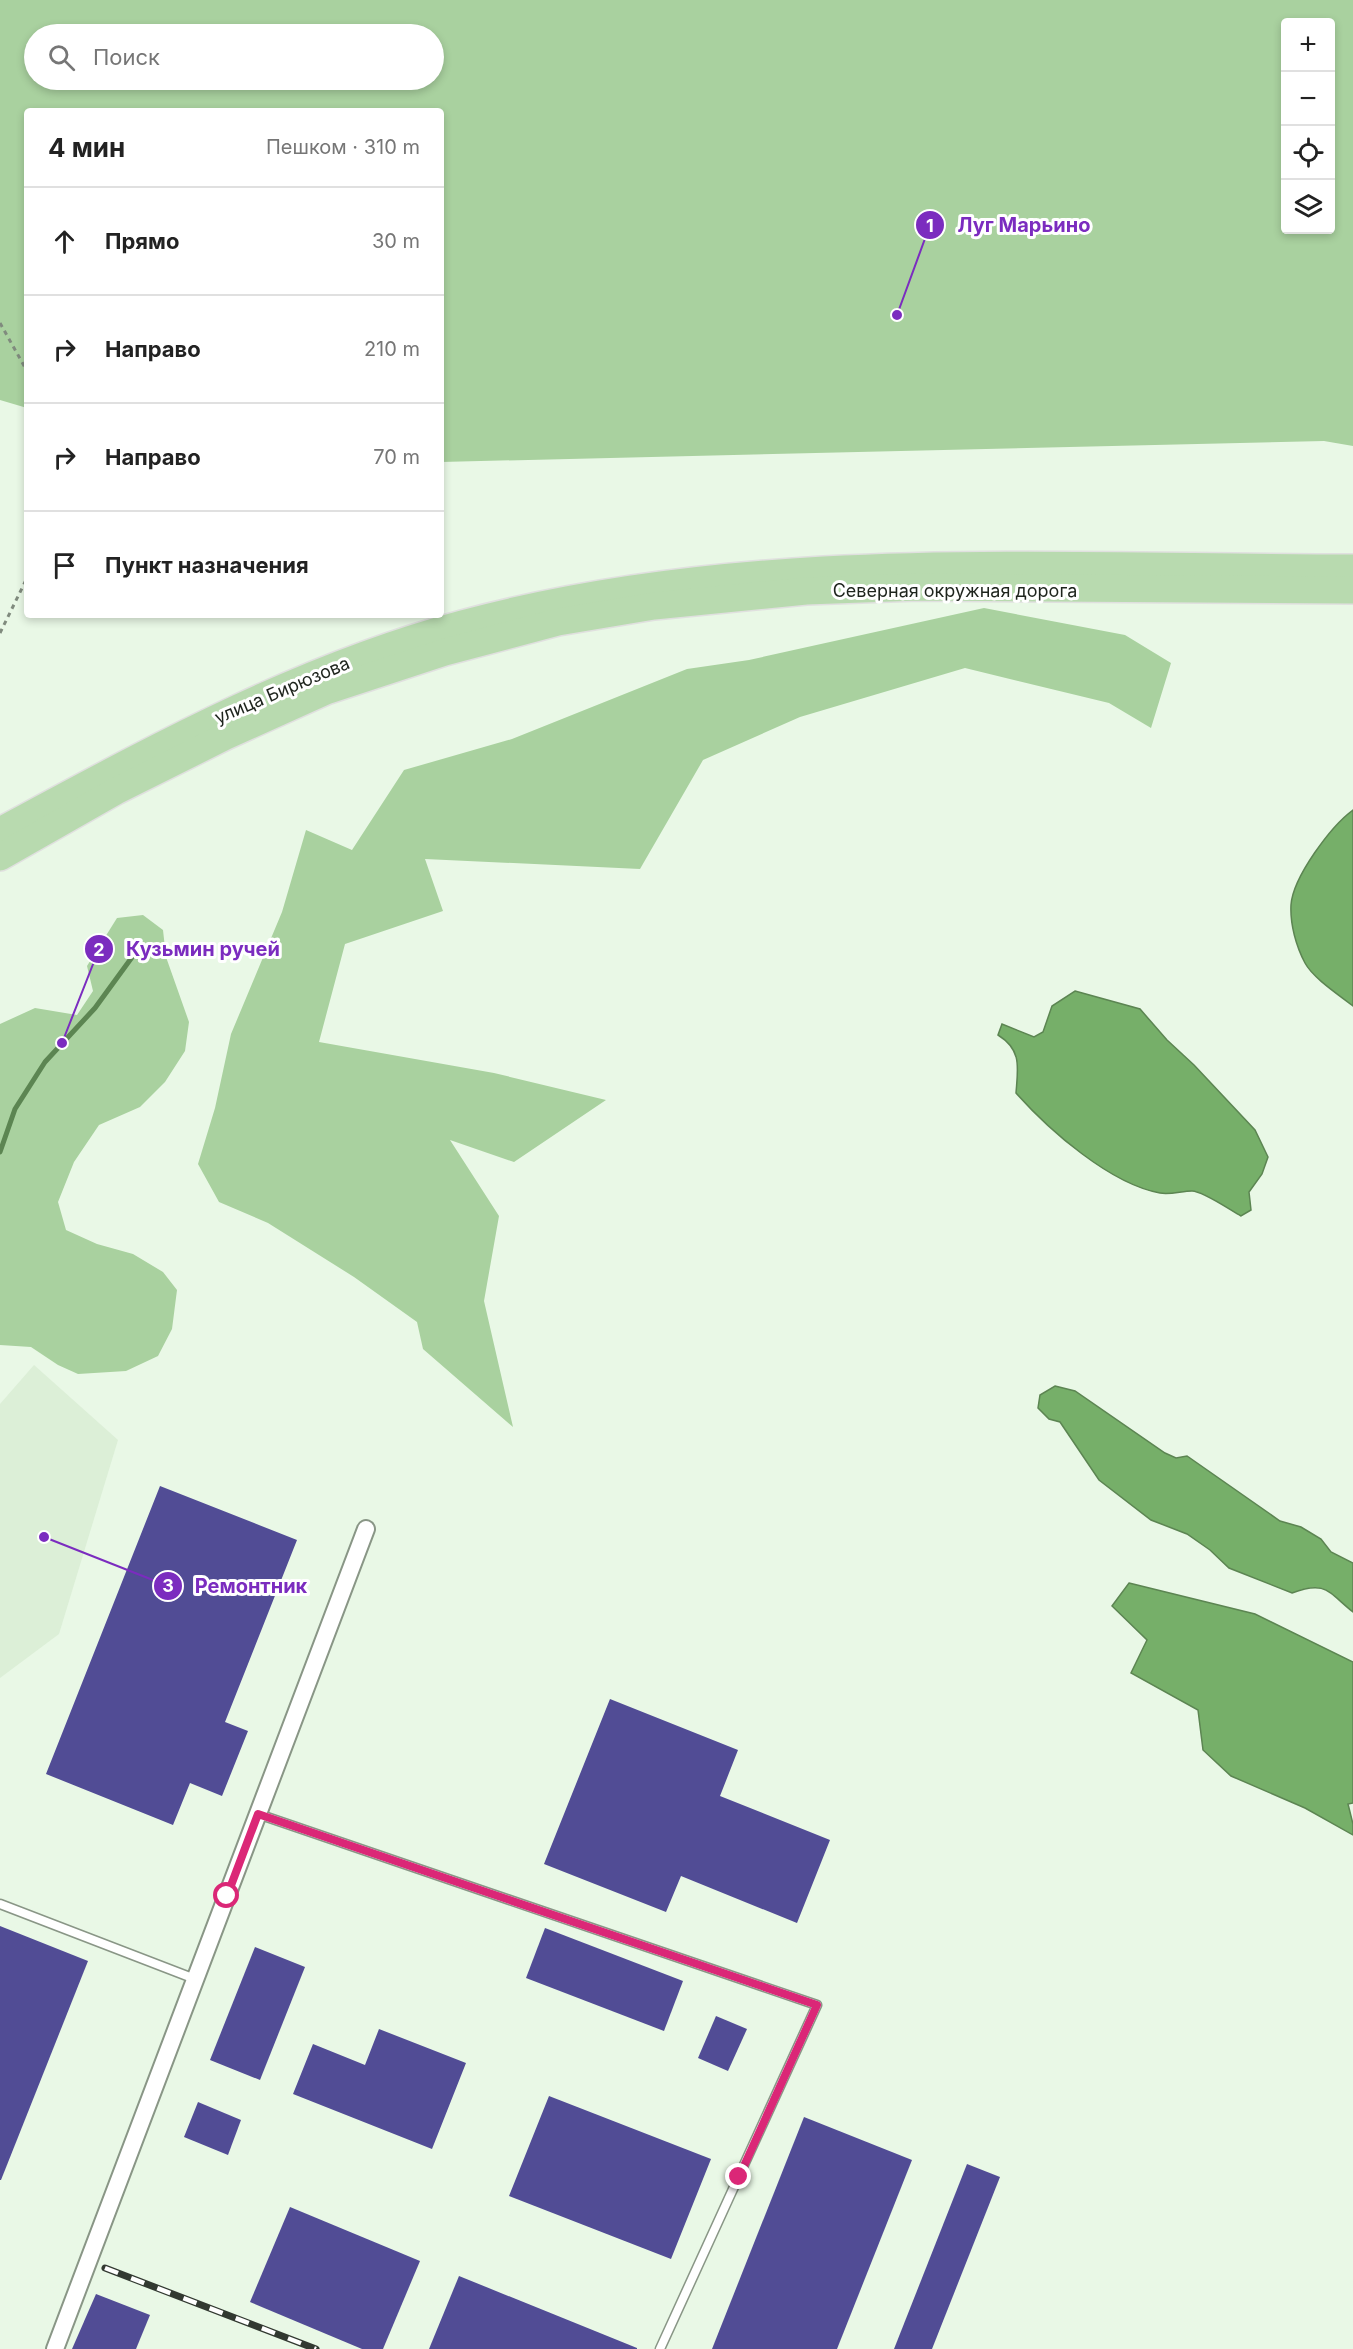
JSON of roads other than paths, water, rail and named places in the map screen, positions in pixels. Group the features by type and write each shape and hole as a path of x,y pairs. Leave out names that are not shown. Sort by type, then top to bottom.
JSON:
{"main road":[{"name":"Северная окружная дорога","path":"583,596 675,582 828,570 904,567 1353,568"},
{"name":"Северная окружная дорога","path":"558,622 654,606 806,591 918,586 1353,590"},
{"name":"улица Бирюзова","path":"0,831 123,764 233,709 350,661 461,624 583,596"},
{"name":"улица Бирюзова","path":"0,857 116,791 226,736 326,692 445,652 558,622"}],"street":[{"path":"55,2349 366,1529"}],"lane":[{"path":"258,1814 817,2005 660,2349"},
{"path":"0,1904 195,1979"}],"waterway":[{"path":"0,1152 15,1109 45,1062 95,1008 138,949"}],"railway":[{"path":"105,2268 316,2349"}],"place":[{"name":"Луг Марьино","path":"897,315"},
{"name":"Кузьмин ручей","path":"62,1043"},
{"name":"Ремонтник","path":"44,1537"}]}
